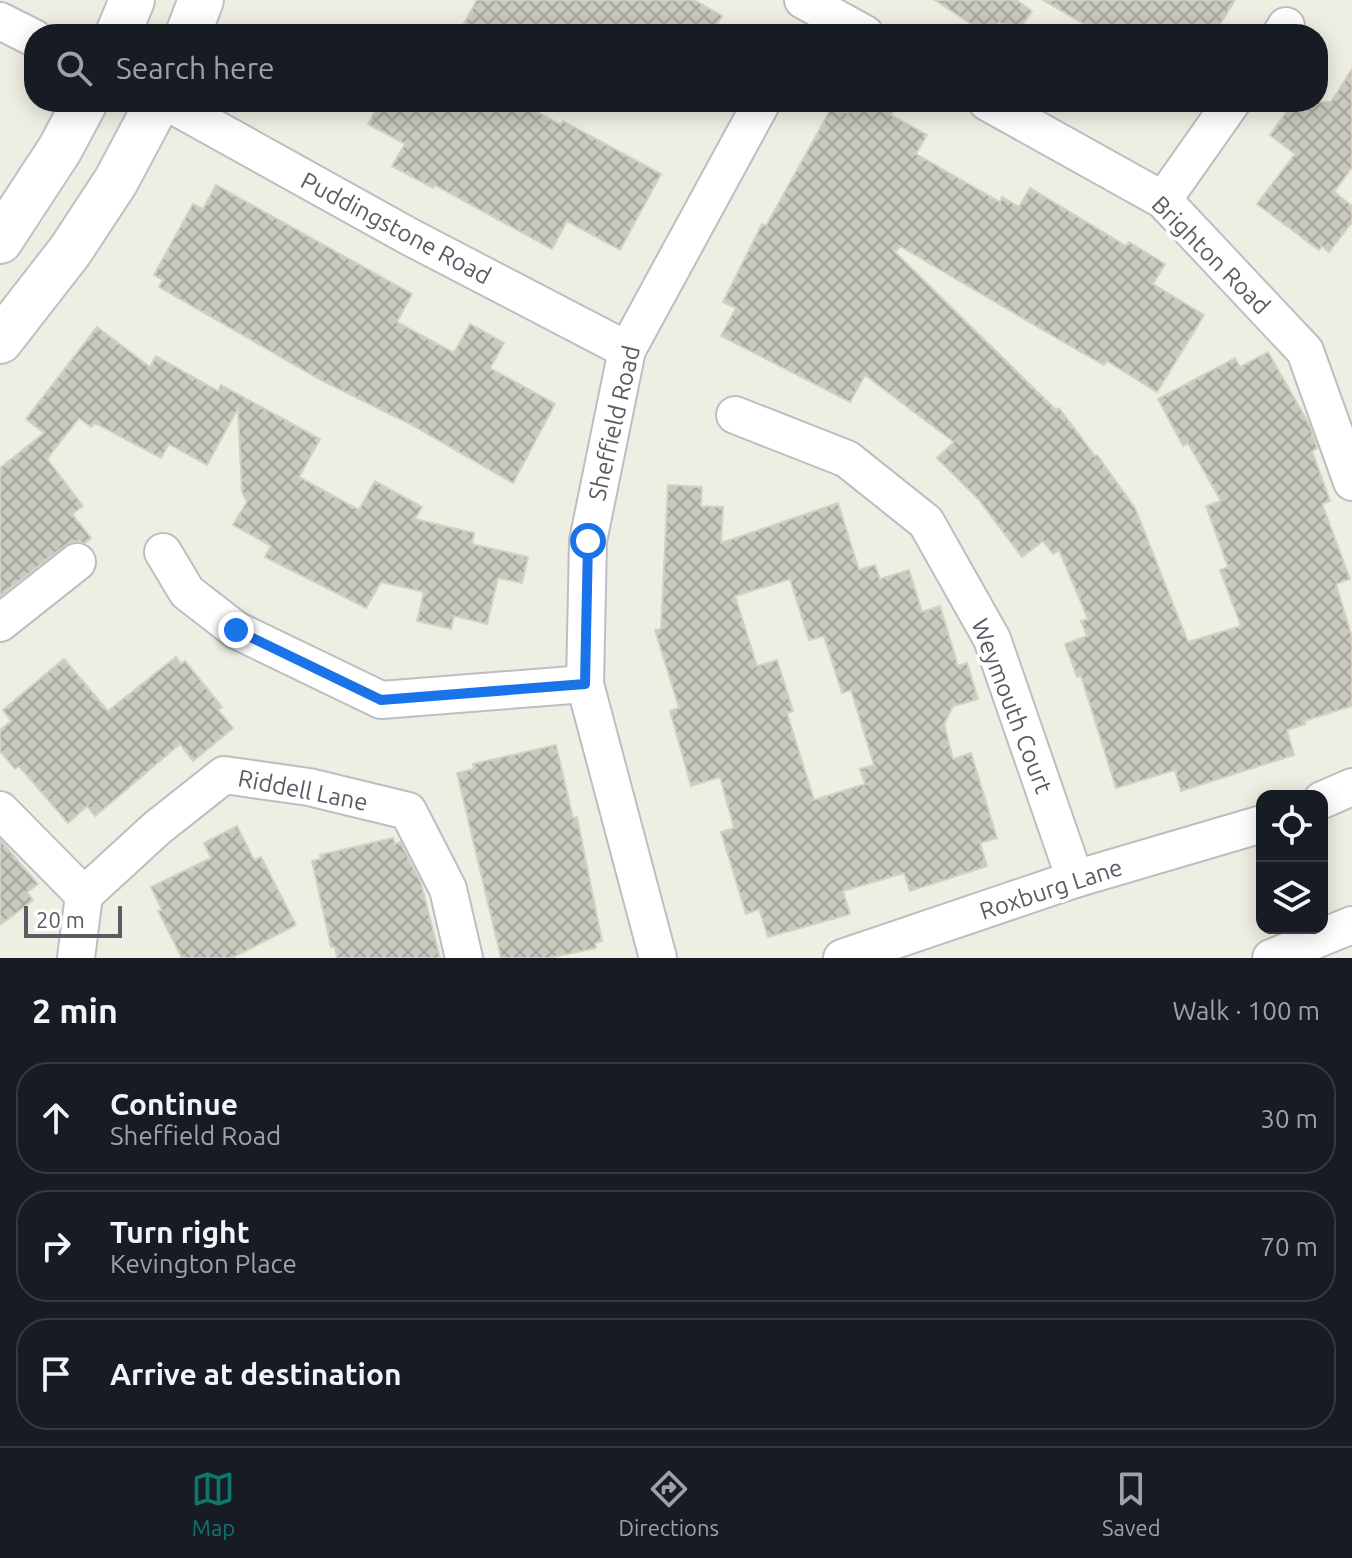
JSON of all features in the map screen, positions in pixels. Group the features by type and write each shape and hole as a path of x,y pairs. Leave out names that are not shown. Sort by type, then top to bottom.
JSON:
{"main road":[{"path":"122,24 132,0"},
{"path":"192,24 201,0"},
{"path":"0,241 60,149 80,112"},
{"path":"0,341 70,251 116,181 153,112"}],"street":[{"path":"809,10 842,24"},
{"path":"0,21 24,33"},
{"name":"Puddingstone Road","path":"185,112 410,237 627,350"},
{"name":"Sheffield Road","path":"658,958 585,684 588,541 627,350 757,112"},
{"name":"Brighton Road","path":"1005,112 1163,200 1305,351 1352,482"},
{"path":"1163,200 1225,112"},
{"name":"Weymouth Court","path":"735,415 847,459 926,522 992,639 1075,879"},
{"path":"163,552 187,592 236,630 381,700 585,684"},
{"path":"0,623 77,562"},
{"name":"Riddell Lane","path":"84,895 157,828 224,775 309,787 408,811 448,889 464,958"},
{"path":"1328,797 1352,787"},
{"path":"0,810 84,895 76,958"},
{"name":"Roxburg Lane","path":"842,958 1075,879 1256,826"},
{"path":"1271,958 1352,925"}],"building":[{"path":"477,0 694,0 722,16 718,24 464,24"},
{"path":"935,0 1016,0 1032,11 1023,24 971,24"},
{"path":"1043,0 1235,0 1220,24 1084,24"},
{"path":"1352,69 1352,167 1334,192 1352,206 1352,222 1329,252 1322,246 1319,250 1257,204 1295,154 1270,135 1287,112 1328,112 1328,102 1331,102"},
{"path":"375,112 537,112 561,125 563,121 661,174 620,250 567,221 552,249 435,185 433,188 392,166 405,144 368,124"},
{"path":"829,112 892,112 891,115 927,135 916,154 1000,202 1002,197 1019,207 1030,188 1126,246 1129,242 1165,264 1153,284 1204,315 1157,392 1107,361 1104,365 900,246 895,252 1056,410 1059,408 1097,455 1135,508 1188,642 1241,626 1220,570 1228,567 1206,506 1221,501 1188,443 1183,446 1158,399 1235,358 1240,367 1268,352 1310,426 1317,448 1312,451 1330,501 1322,504 1350,579 1336,584 1352,637 1352,706 1304,721 1305,724 1287,730 1294,755 1181,791 1175,770 1116,788 1081,676 1077,677 1065,644 1087,636 1081,621 1088,619 1059,550 1053,554 1043,541 1022,557 979,500 937,458 954,442 865,375 850,402 721,336 736,308 723,302 762,224 766,226"},
{"path":"216,185 412,294 397,322 454,353 470,324 504,343 490,368 555,404 513,483 410,424 321,380 159,287 163,280 154,275 193,204 203,209"},
{"path":"97,327 150,367 156,356 218,391 221,385 320,439 299,477 359,510 375,481 422,507 415,519 474,533 472,544 528,557 522,583 498,578 487,624 454,616 451,629 417,621 424,592 381,582 366,608 265,557 271,546 233,525 247,502 242,492 238,408 207,465 169,444 161,458 95,423 91,427 79,418 47,459 83,506 72,514 91,538 85,543 75,541 64,546 0,596 0,468 44,433 26,419"},
{"path":"668,485 702,487 701,506 723,507 721,543 838,503 859,570 875,565 880,579 909,570 922,612 940,606 958,666 967,663 978,699 953,706 944,724 953,759 971,753 997,838 980,843 987,866 910,891 904,873 843,891 850,914 768,937 759,909 746,914 721,832 734,828 720,777 691,786 670,711 679,708 655,630 661,629","holes":["790,579 809,640 824,636 842,693 851,690 874,765 860,769 865,784 814,800 787,713 793,711 777,660 757,666 735,596"]},
{"path":"176,657 181,664 185,661 222,707 218,710 233,728 193,761 180,744 95,816 87,806 68,823 19,766 15,769 0,751 0,730 11,721 3,710 64,659 108,711"},
{"path":"556,745 573,818 577,817 602,941 595,943 596,948 549,958 501,958 457,773 474,769 473,764"},
{"path":"237,826 254,860 261,857 296,925 232,958 182,958 158,911 162,910 151,887 211,858 204,843"},
{"path":"393,838 395,844 400,842 421,883 440,958 337,958 335,947 331,947 312,861 321,859 320,855"},
{"path":"0,840 38,884 27,892 33,900 0,925"}],"route":[{"path":"236,630 381,700 585,684 588,541"}]}
